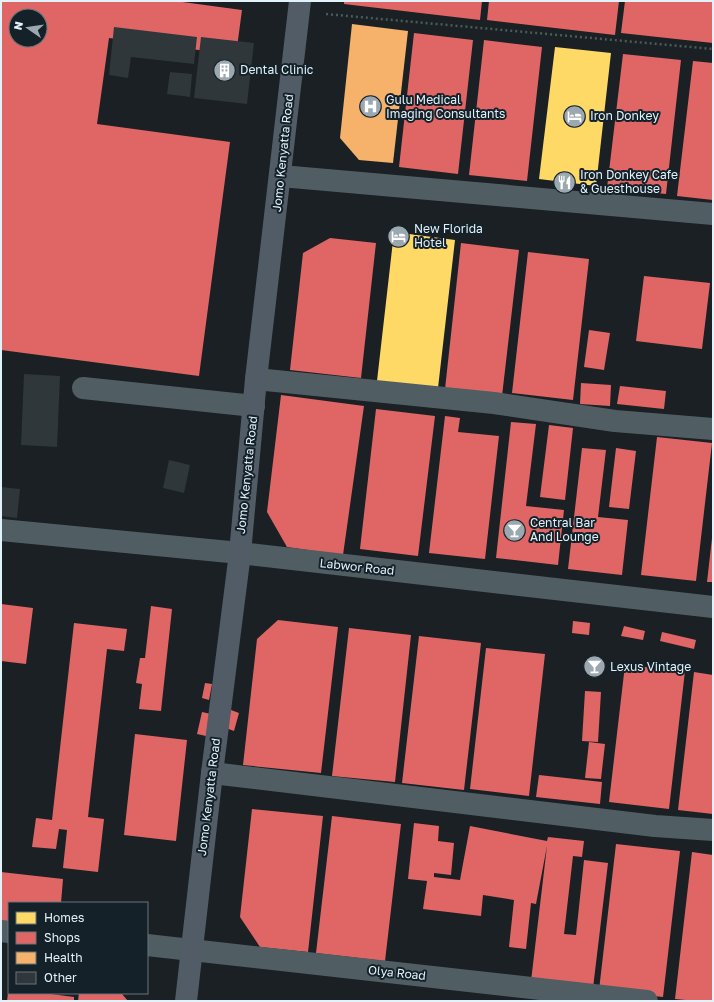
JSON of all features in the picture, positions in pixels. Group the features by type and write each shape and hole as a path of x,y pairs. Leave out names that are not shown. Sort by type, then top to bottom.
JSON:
{"main road":[{"name":"Jomo Kenyatta Road","path":"186,1001 212,773 240,554 256,379 300,6"}],"street":[{"path":"281,176 713,214"},
{"path":"256,379 494,403 615,421 713,430"},
{"path":"83,388 254,406"},
{"name":"Labwor Road","path":"1,530 240,554 713,607"},
{"path":"212,773 654,826 713,830"},
{"name":"Olya Road","path":"148,945 646,1001"}],"path":[{"path":"300,6 713,49"}],"building: Homes":[{"name":"Iron Donkey","path":"555,47 611,53 596,186 539,179"},
{"path":"394,232 455,240 438,388 377,381"}],"building: Shops":[{"path":"1,1 175,1 242,10 236,55 109,38 97,124 230,142 199,376 1,350"},
{"path":"344,1 482,1 480,20 344,4"},
{"path":"489,1 619,1 615,35 487,20"},
{"path":"625,1 713,1 713,43 621,33"},
{"path":"414,33 473,40 458,174 399,167"},
{"path":"484,40 542,47 527,181 469,175"},
{"path":"623,54 681,60 666,194 607,188"},
{"path":"693,61 713,63 713,200 677,196"},
{"path":"330,238 376,243 361,378 290,370 303,253"},
{"path":"461,243 519,250 502,396 445,389"},
{"path":"528,252 589,259 573,400 512,393"},
{"path":"644,276 710,283 702,349 636,341"},
{"path":"589,330 610,333 604,370 584,367"},
{"path":"581,383 611,385 610,406 580,404"},
{"path":"620,386 666,391 664,409 617,404"},
{"path":"281,395 364,406 343,555 287,547 267,512"},
{"path":"376,409 435,416 418,556 360,549"},
{"path":"445,416 460,418 458,432 499,436 485,559 429,553"},
{"path":"511,422 536,424 526,506 564,510 558,565 496,558"},
{"path":"549,425 573,428 565,500 540,497"},
{"path":"657,437 712,443 696,581 641,575"},
{"path":"582,448 606,450 598,517 628,520 622,575 568,569"},
{"path":"616,448 636,451 629,509 609,507"},
{"path":"712,538 713,582 707,582"},
{"path":"1,604 33,608 26,664 1,661"},
{"path":"151,606 172,609 161,711 139,709 142,684 136,683 140,658 145,658"},
{"path":"278,620 338,627 321,773 243,765 257,639"},
{"path":"573,621 590,623 589,635 572,633"},
{"path":"74,623 127,629 124,651 107,649 88,817 104,819 98,872 63,868 67,830 59,829 56,849 32,847 36,818 52,820"},
{"path":"624,626 645,631 643,640 621,636"},
{"path":"349,628 411,635 395,782 332,776"},
{"path":"662,632 696,640 694,649 660,641"},
{"path":"419,636 481,643 464,790 402,783"},
{"path":"486,648 545,654 529,796 470,789"},
{"path":"625,665 685,671 669,809 609,802"},
{"path":"694,672 713,675 713,814 678,810"},
{"path":"205,683 212,684 209,700 202,698"},
{"path":"585,691 601,692 598,742 582,741"},
{"path":"231,710 239,713 234,731 226,728"},
{"path":"202,712 211,714 206,736 197,734"},
{"path":"135,734 187,740 176,841 124,835"},
{"path":"589,742 605,744 601,779 585,778"},
{"path":"539,775 602,782 600,804 536,797"},
{"path":"252,809 323,816 308,952 260,947 240,917"},
{"path":"332,816 401,824 385,961 316,953"},
{"path":"414,823 439,826 438,841 454,843 451,875 434,873 434,877 460,880 470,826 547,841 548,837 584,841 582,857 573,856 564,934 576,935 584,860 608,863 593,988 531,981 547,846 536,904 531,903 526,949 509,947 514,900 483,895 481,916 423,909 427,881 408,879"},
{"path":"616,844 680,851 663,997 599,990"},
{"path":"692,852 713,855 713,1001 675,999"},
{"path":"1,872 63,879 61,902 8,902 8,922 1,921"},
{"path":"8,993 51,994 74,997 74,1001 7,1001"},
{"path":"79,994 122,994 128,1001 78,1001"}],"building: Health":[{"path":"352,24 408,31 393,163 359,160 340,138"}],"building: Other":[{"path":"114,27 197,37 194,64 131,57 128,78 109,75"},
{"name":"Dental Clinic","path":"201,37 254,43 247,104 194,98"},
{"path":"170,72 192,74 190,97 167,94"},
{"path":"24,374 60,376 57,447 21,445"},
{"path":"169,460 190,465 184,493 163,488"},
{"path":"1,487 20,489 17,518 1,516"}],"place":[{"name":"Dental Clinic","path":"224,70"},
{"name":"Gulu Medical Imaging Consultants","path":"370,107"},
{"name":"Iron Donkey","path":"575,116"},
{"name":"Iron Donkey Cafe & Guesthouse","path":"565,182"},
{"name":"New Florida Hotel","path":"399,236"},
{"name":"Central Bar And Lounge","path":"515,530"},
{"name":"Lexus Vintage","path":"594,667"}]}
